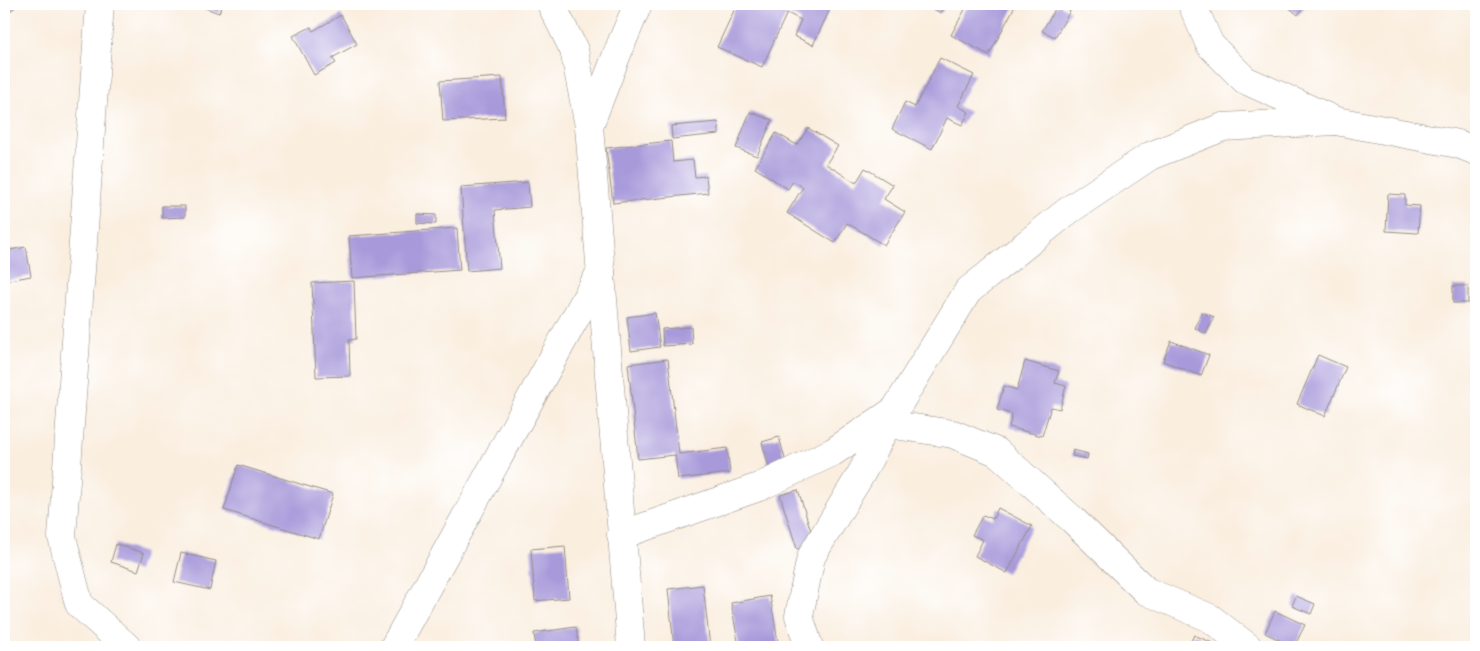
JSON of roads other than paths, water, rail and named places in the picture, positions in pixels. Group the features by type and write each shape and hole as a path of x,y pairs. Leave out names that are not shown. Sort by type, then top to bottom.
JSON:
{"street":[{"path":"100,4 62,536 79,604 127,647"},
{"path":"551,4 574,50 589,126 621,535 632,647"},
{"path":"589,126 638,4"},
{"path":"1192,4 1210,45 1245,80 1336,122"},
{"path":"809,647 799,616 811,557 861,474 892,417 968,291 1068,210 1150,156 1223,127 1336,122 1458,144 1476,151"},
{"path":"394,647 601,271"},
{"path":"621,535 759,487 832,452 892,417 952,434 996,452 1073,520 1146,590 1210,618 1248,647"}]}
